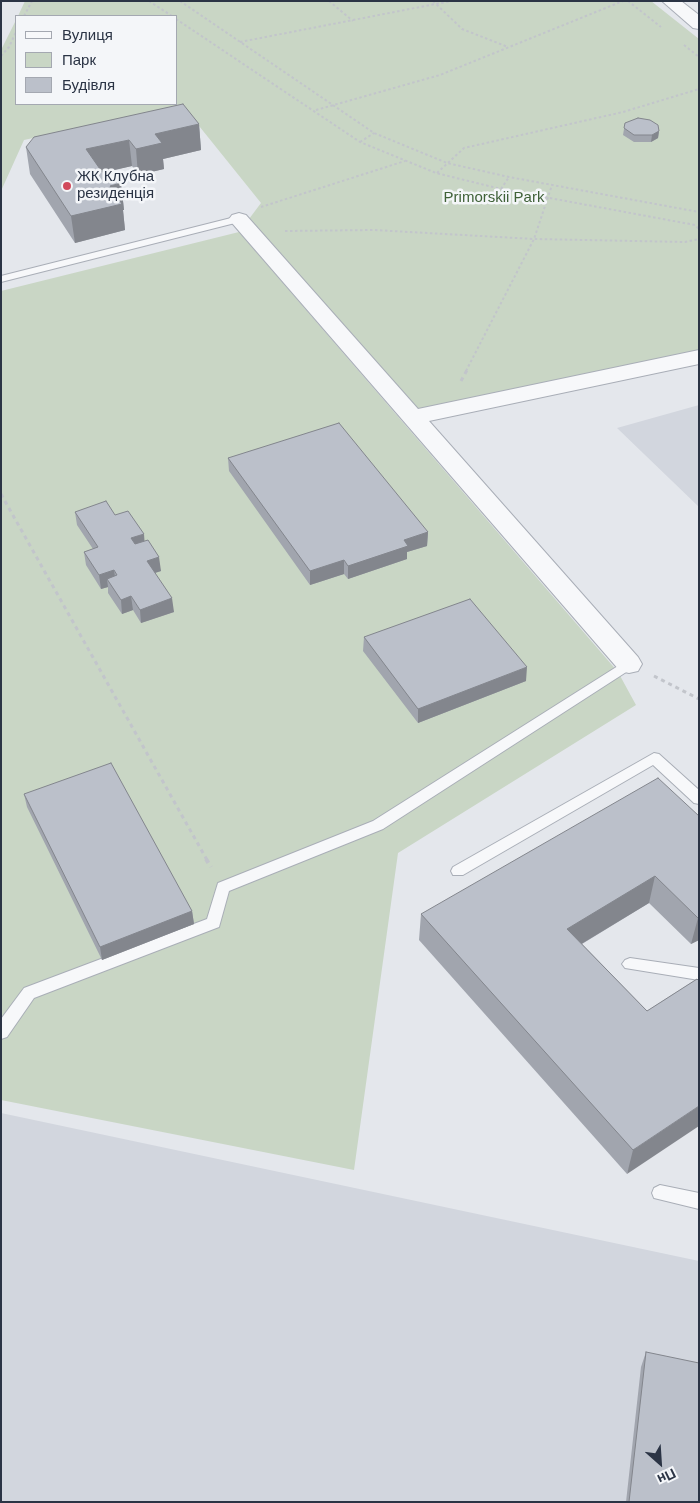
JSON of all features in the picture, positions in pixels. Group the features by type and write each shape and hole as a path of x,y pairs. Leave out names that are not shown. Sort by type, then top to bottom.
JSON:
{"street":[{"path":"670,1 699,24"},
{"path":"239,219 629,664"},
{"path":"414,417 699,357"}],"lane":[{"path":"1,279 239,219"},
{"path":"1,1032 29,993 214,923 223,887 378,825 629,664"},
{"path":"458,871 654,758 699,799"},
{"path":"630,964 699,974"},
{"path":"660,1193 699,1200"}],"path":[{"path":"25,15 32,1"},
{"path":"149,1 170,15"},
{"path":"180,1 374,133 447,163 509,177 699,212"},
{"path":"329,1 353,21"},
{"path":"433,1 462,29 508,48"},
{"path":"240,42 451,1"},
{"path":"315,110 440,75 623,1"},
{"path":"178,20 315,110 360,142 406,161 436,173 501,189 695,225 699,229"},
{"path":"1,56 9,47 15,34"},
{"path":"436,173 464,148 623,112 699,89"},
{"path":"360,142 374,133"},
{"path":"239,219 251,210 406,161"},
{"path":"501,189 509,177"},
{"path":"446,411 534,239 552,185"},
{"path":"695,225 699,220"},
{"path":"256,238 292,230 374,230 534,239 685,242 699,240"},
{"path":"1,494 223,887"},
{"path":"629,664 699,699"}],"shaded area":[{"path":"699,405 699,507 617,428"},
{"path":"1,1113 699,1261 699,1502 1,1502"}],"green space":[{"name":"Primorskii Park","path":"25,1 651,1 699,39 699,355 417,411 249,219 261,203 183,106 24,140 1,191 1,50 15,22 15,105 178,105 178,15 18,15"},
{"path":"239,232 618,672 636,705 398,853 354,1170 1,1100 1,291"}],"building":[{"path":"183,104 199,124 155,134 162,143 136,149 129,140 86,149 102,172 112,170 121,183 110,186 122,204 71,216 26,147 34,137"},
{"path":"638,118 650,120 658,125 659,131 652,135 634,135 624,128 625,123"},
{"path":"339,423 428,532 404,540 408,546 348,566 344,560 310,571 228,458"},
{"path":"106,501 115,515 128,511 144,534 131,538 135,544 148,540 159,557 147,561 172,598 140,610 131,596 121,600 107,579 117,575 114,570 99,575 84,552 98,547 75,512"},
{"path":"470,599 527,667 418,709 364,637"},
{"path":"111,763 192,911 100,947 24,794"},
{"path":"658,778 699,816 699,917 655,876 567,929 647,1011 697,979 699,981 699,1106 633,1150 421,914"},
{"path":"646,1352 699,1363 699,1502 629,1502"}],"place":[{"name":"ЖК Клубна резиденція","path":"67,186"}]}
